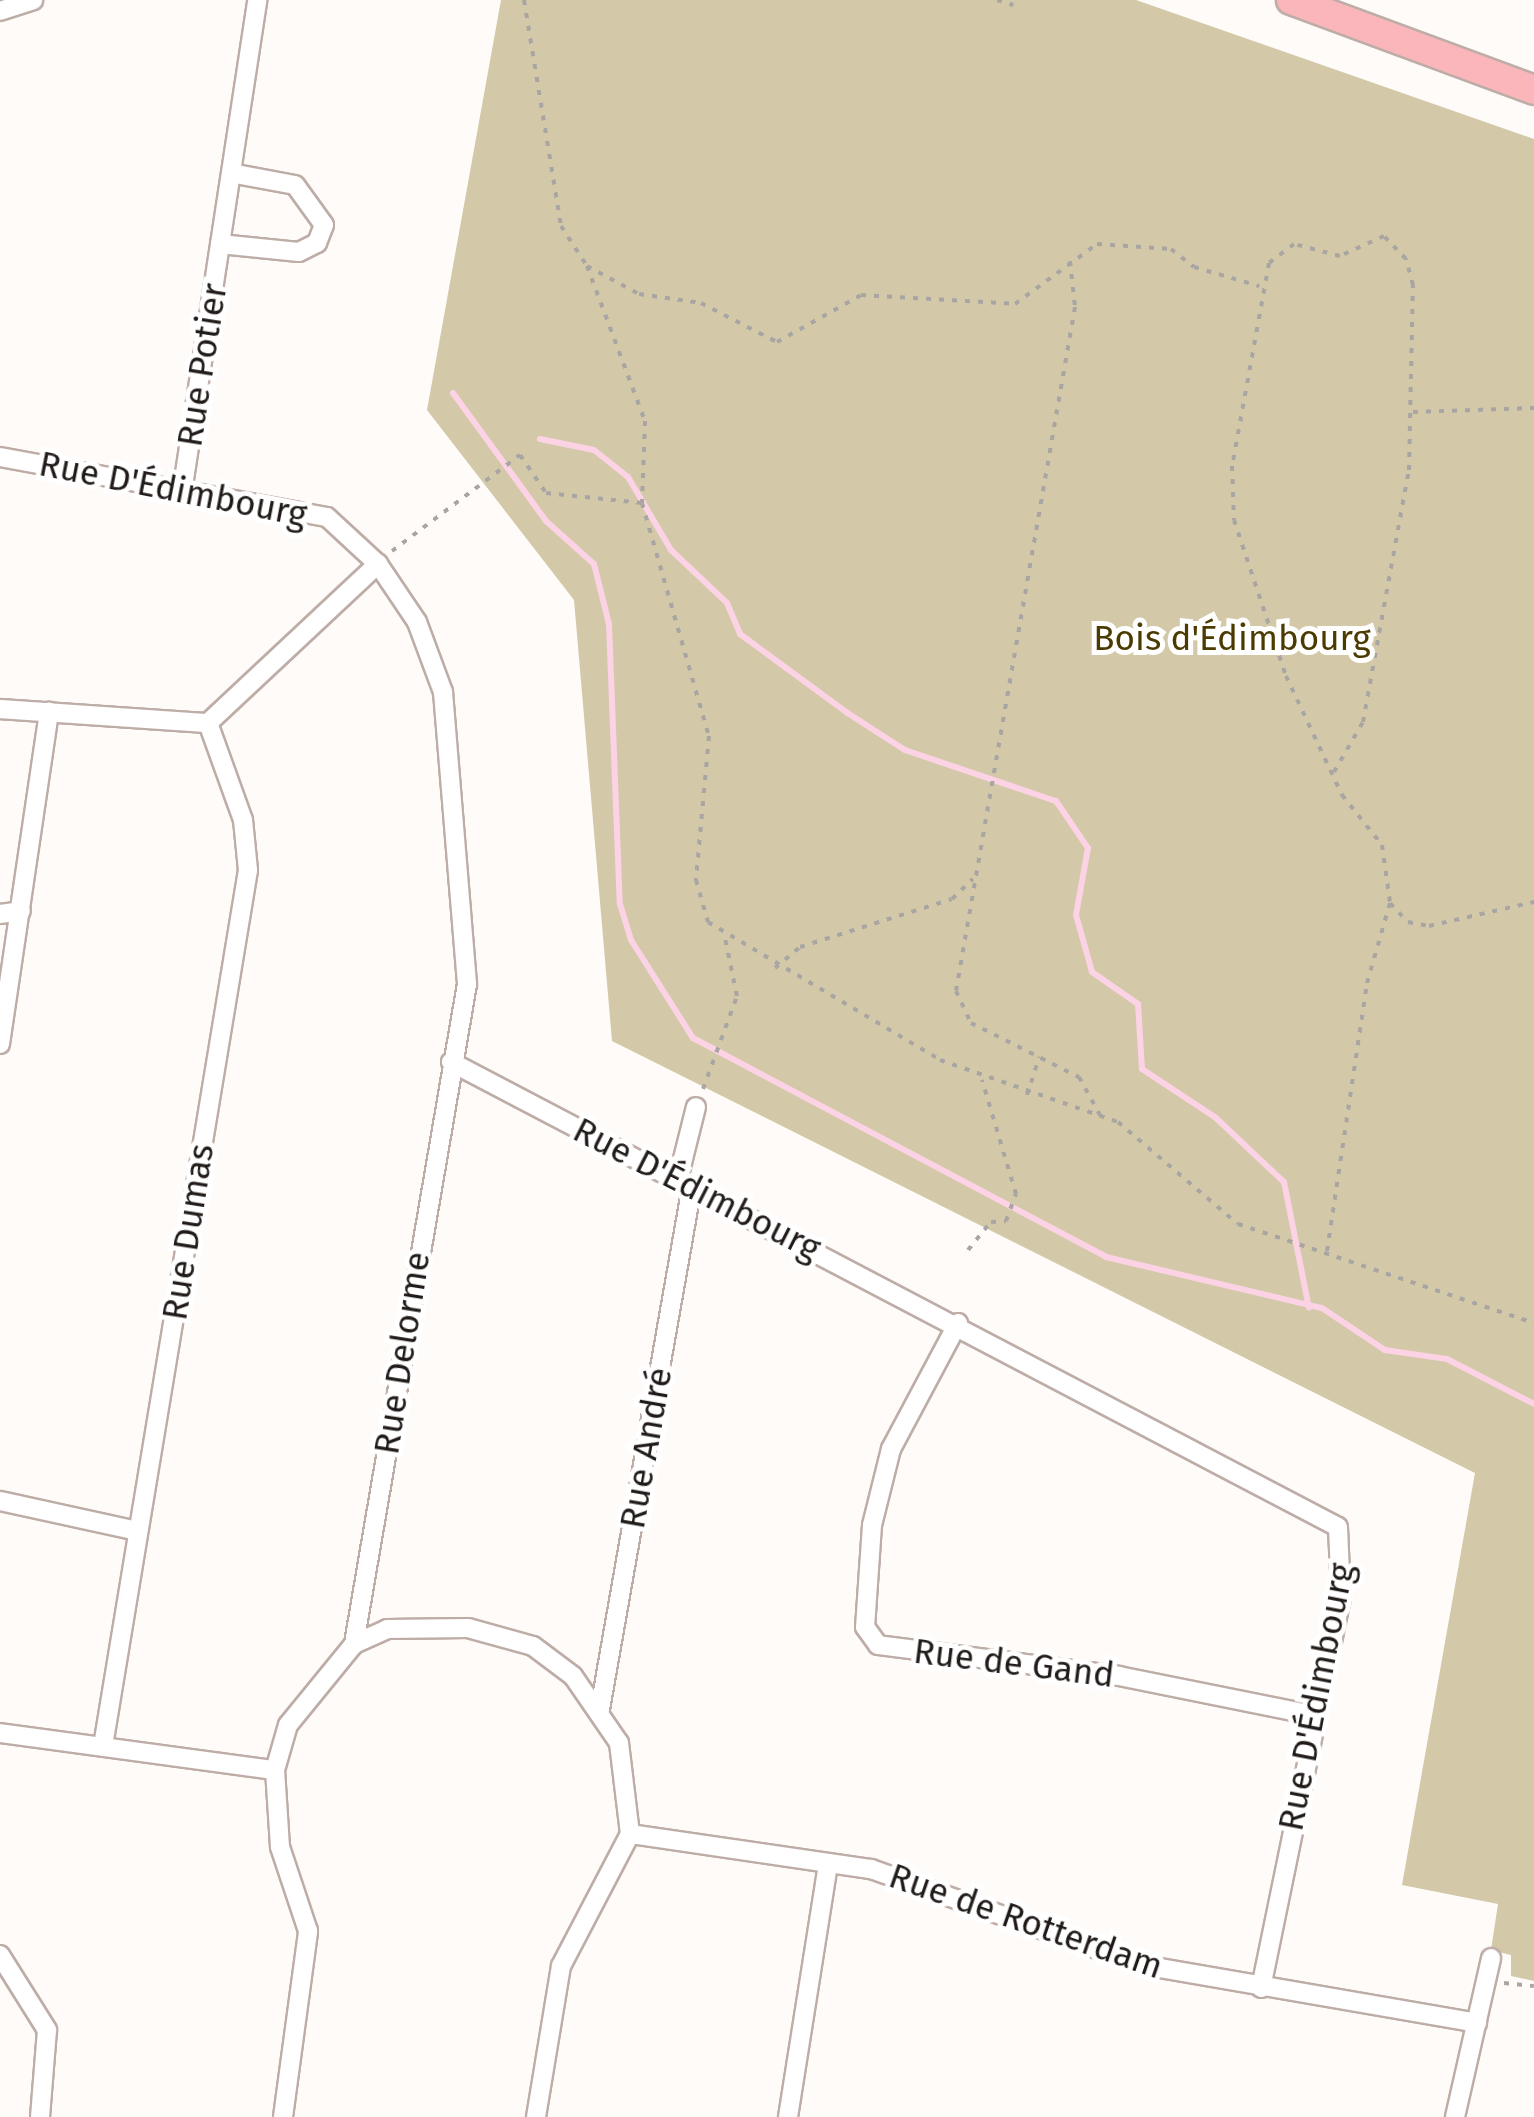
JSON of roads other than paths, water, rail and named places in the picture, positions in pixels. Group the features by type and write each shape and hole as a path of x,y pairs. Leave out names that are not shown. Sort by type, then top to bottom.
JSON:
{"highway":[{"path":"1291,0 1534,90"}],"street":[{"path":"0,12 33,0"},
{"name":"Rue Potier","path":"183,486 257,0"},
{"name":"Rue Potier","path":"220,244 299,252 317,243 324,225 295,185 230,173"},
{"name":"Rue D'Édimbourg","path":"0,457 183,486 326,518 378,564 416,622 443,692 469,931 451,1062 958,1323 1338,1527 1341,1598 1313,1715 1261,1988"},
{"path":"0,709 208,723 378,564"},
{"path":"0,1044 5,985 21,911 49,712"},
{"name":"Rue Dumas","path":"103,1746 248,870 243,820 208,723"},
{"path":"0,914 21,911"},
{"name":"Rue Delorme","path":"354,1644 451,1062"},
{"name":"Rue André","path":"600,1709 696,1107"},
{"name":"Rue de Gand","path":"958,1323 922,1376 877,1506 865,1627 878,1646 1119,1676 1313,1715"},
{"path":"0,1501 138,1532"},
{"path":"283,2117 308,1931 280,1847 275,1770 288,1726 354,1644 387,1629 499,1635 533,1646 600,1709 619,1742 630,1834 561,1966 536,2117"},
{"path":"0,1734 275,1770"},
{"name":"Rue de Rotterdam","path":"630,1834 934,1885 1142,1965 1477,2023"},
{"path":"788,2117 828,1866"},
{"path":"0,1955 46,2030 40,2117"},
{"path":"1455,2117 1491,1958"}],"waterway":[{"path":"453,393 546,521 594,564 609,624 620,904 631,940 693,1038 1106,1257 1322,1308 1385,1350 1447,1359 1534,1404"},
{"path":"540,439 594,450 628,477 671,550 727,603 740,634 846,712 905,750 1056,801 1088,848 1076,915 1092,972 1138,1004 1142,1069 1216,1118 1284,1182 1309,1308"}],"park label":[{"name":"Bois d'Édimbourg","path":"1232,638"}]}
